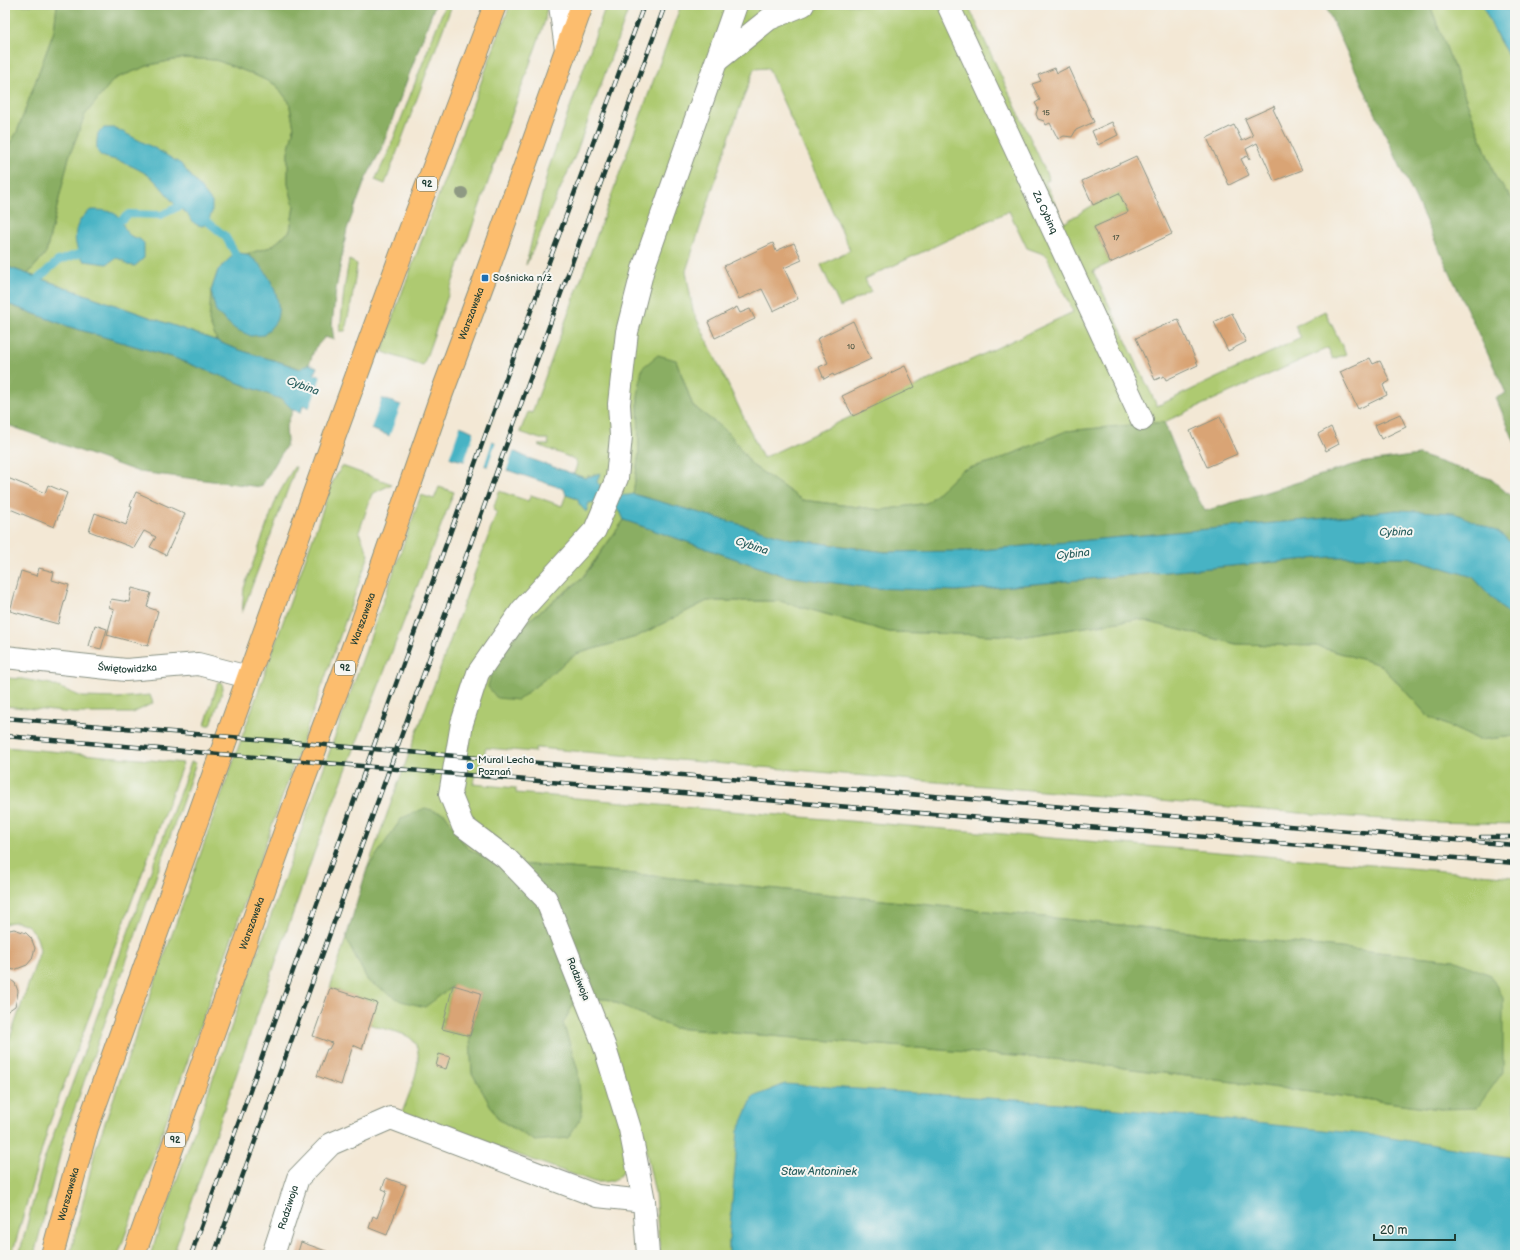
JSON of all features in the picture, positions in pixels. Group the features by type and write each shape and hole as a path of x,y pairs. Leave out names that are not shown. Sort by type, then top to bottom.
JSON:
{"main road":[{"name":"Warszawska","path":"52,1255 87,1128 332,443 495,5"},
{"name":"Warszawska","path":"134,1255 293,809 362,623 442,393 485,278 582,5"}],"street":[{"path":"560,5 566,49"},
{"path":"718,60 736,5"},
{"path":"718,60 769,19 803,5"},
{"name":"Za Cybiną","path":"948,5 1142,420"},
{"name":"Radziwoja","path":"648,1255 644,1201 630,1129 604,1044 546,899 506,858 463,826 450,794 462,723 478,673 522,610 595,530 617,478 621,436 619,404 627,332 643,269 718,60"},
{"name":"Świętowidzka","path":"5,657 126,670 198,664 248,677"},
{"name":"Radziwoja","path":"273,1255 298,1178 331,1144 391,1118 597,1196 644,1201"}],"green space":[{"path":"5,5 57,5 54,31 17,132 5,151"},
{"path":"57,5 435,5 381,150 366,178 347,229 336,289 332,326 334,340 325,337 315,348 309,364 301,369 248,353 217,341 209,321 211,291 218,270 235,253 246,254 271,247 290,231 294,206 288,184 288,152 294,128 289,102 276,85 216,60 183,58 150,65 114,79 85,115 69,157 46,253 28,274 5,266 5,151 17,132 54,31"},
{"path":"445,5 452,5 385,184 375,180 388,153"},
{"path":"510,5 547,5 545,21 423,366 383,352 386,335"},
{"path":"606,5 630,5 575,156 526,265 548,170"},
{"path":"681,5 968,5 1040,159 1049,180 1045,182 1064,223 1093,205 1119,193 1128,212 1094,227 1110,263 1093,271 1157,406 1301,338 1295,326 1325,311 1346,354 1333,359 1328,348 1164,422 1066,431 998,460 962,470 927,503 882,510 802,500 752,465 729,433 693,406 676,360 638,397 639,453 633,494 625,497 620,511 624,520 581,579 528,621 518,700 576,654 636,637 707,601 780,601 889,632 1027,636 1137,619 1236,644 1316,646 1381,665 1429,717 1479,740 1515,736 1515,824 1431,822 1335,816 538,748 535,748 535,752 486,748 473,784 516,788 516,793 1515,877 1515,1168 729,1239 729,1255 660,1255 655,1193 640,1123 611,1038 628,1152 623,1172 615,1179 603,1182 594,1182 402,1113 417,1070 417,1049 413,1041 405,1035 369,1024 376,1003 330,988 346,938 368,981 453,985 442,1029 470,1036 472,1073 498,1119 535,1141 578,1071 563,1023 576,1000 607,999 674,1028 1063,1060 1441,1109 1454,960 606,871 494,862 467,848 445,814 402,818 367,869 497,512 493,510 499,491 528,501 531,495 562,506 566,495 578,499 586,512 589,503 589,475 585,478 574,474 577,464 574,459 538,445 549,445 548,439 540,439 520,432 528,412 532,413","holes":["768,68 850,250 821,265 840,307 871,292 865,279 1009,211 1027,248 1046,255 1073,312 763,458 693,311 686,271 731,132 754,69"]},
{"path":"1325,5 1430,5 1496,178 1515,203 1515,443 1496,398 1506,393"},
{"path":"1430,5 1482,5 1499,40 1515,67 1515,203 1496,178"},
{"path":"183,58 216,60 276,85 289,102 294,128 288,152 288,184 294,206 290,231 271,247 246,254 235,253 209,321 217,341 28,274 46,253 69,157 85,114 114,79 150,65"},
{"path":"349,260 357,264 352,299 345,331 340,331 344,290"},
{"path":"5,303 70,327 172,357 283,400 293,410 286,427 286,446 261,487 139,472 5,424"},
{"path":"658,355 676,360 693,406 729,433 752,465 802,500 882,510 927,503 962,470 998,460 1066,431 1164,422 1188,480 1205,511 1360,463 1419,455 1491,479 1515,500 1515,546 1498,532 1397,510 1328,518 971,551 885,552 791,539 633,494 639,453 638,397 642,368"},
{"path":"342,466 392,484 372,494 359,532 369,555 118,1255 70,1255 96,1148 333,481"},
{"path":"294,467 296,467 242,613 244,588 277,497"},
{"path":"439,487 454,492 315,850 173,1255 150,1255 421,495 434,499"},
{"path":"624,520 785,576 956,591 1331,557 1409,557 1473,577 1514,621 1515,736 1479,740 1429,717 1381,665 1316,646 1236,644 1137,619 1027,636 889,632 780,601 707,601 636,637 576,654 518,700 497,698 488,687 493,665 528,621 582,579"},
{"path":"5,678 22,679 51,684 82,697 118,698 150,695 153,703 133,713 73,713 5,706"},
{"path":"218,682 222,682 223,689 211,725 205,725"},
{"path":"5,747 183,763 49,1125 12,1255 5,1255 5,1052 40,951 37,938 30,927 19,922 5,924"},
{"path":"191,762 196,763 65,1136 34,1255 19,1255 44,1160"},
{"path":"425,808 445,814 467,848 494,862 606,871 1454,960 1490,975 1503,997 1503,1072 1477,1108 1441,1109 1063,1060 674,1028 607,999 576,1000 563,1023 578,1071 582,1116 568,1138 535,1141 498,1119 472,1073 470,1036 481,993 453,986 425,1007 401,1001 368,981 346,938 367,869 402,818"}],"water":[{"path":"1482,5 1515,5 1515,67 1499,40"},
{"path":"104,128 115,128 181,164 212,202 212,212 208,222 203,226 192,221 185,212 177,207 150,176 138,169 98,153 98,133"},
{"path":"91,210 100,210 117,215 120,218 125,230 131,236 140,239 144,243 144,258 135,266 127,265 123,260 116,258 107,264 84,261 75,241 77,227 80,220"},
{"path":"235,253 247,255 261,266 267,274 276,293 278,313 276,321 264,335 251,336 235,329 216,312 211,291 218,270"},
{"name":"Cybina","path":"5,266 248,353 300,369 309,364 317,367 314,374 465,428 528,458 585,478 600,473 597,482 600,486 618,495 633,494 791,539 885,552 971,551 1328,518 1397,510 1454,513 1498,532 1515,546 1515,622 1473,577 1409,557 1331,557 956,591 870,588 785,576 624,520 620,511 597,502 589,503 586,512 579,504 578,499 566,495 564,489 510,471 455,459 303,405 301,412 293,410 283,400 172,357 70,327 5,303"},
{"name":"Staw Antoninek","path":"785,1084 1060,1103 1372,1135 1515,1158 1515,1255 729,1255 738,1131 753,1097"}],"pier":[{"path":"322,374 383,396 370,431 309,409"},
{"path":"402,403 461,424 449,459 389,437"},
{"path":"475,430 493,439 484,467 464,463"},
{"path":"496,441 514,449 506,472 487,468"}],"building":[{"path":"1069,67 1094,122 1076,130 1072,137 1064,136 1058,139 1050,123 1046,125 1044,121 1038,119 1036,114 1038,108 1035,103 1040,100 1032,84 1041,81 1038,75 1055,68 1057,73"},
{"path":"1274,106 1275,108 1273,109 1302,170 1274,181 1257,143 1246,149 1250,159 1249,160 1247,156 1241,159 1249,175 1229,185 1207,138 1234,125 1242,141 1253,136 1245,119"},
{"path":"1112,122 1118,135 1098,145 1092,131"},
{"path":"1136,156 1172,234 1110,263 1094,227 1128,212 1119,193 1093,205 1082,181"},
{"path":"773,243 776,251 794,243 802,260 784,268 798,299 773,311 762,289 739,299 724,266"},
{"path":"737,307 740,313 750,309 755,319 715,338 708,322"},
{"path":"1232,313 1246,342 1228,351 1214,322"},
{"path":"1178,319 1198,365 1166,380 1164,376 1155,380 1136,338"},
{"path":"853,321 871,359 824,379 819,367 828,363 817,339"},
{"path":"1370,358 1373,364 1380,361 1390,381 1383,385 1387,395 1358,409 1340,372"},
{"path":"905,366 915,387 853,416 842,396"},
{"path":"1400,414 1406,427 1381,439 1375,425"},
{"path":"1220,417 1237,454 1207,467 1190,431"},
{"path":"1331,427 1339,444 1326,451 1318,434"},
{"path":"5,477 45,493 48,485 67,493 54,527 5,507"},
{"path":"136,492 185,514 166,555 150,547 156,537 144,531 134,548 89,531 95,513 126,525 132,507 130,506"},
{"path":"39,568 54,572 52,580 69,585 58,624 10,611 21,571 37,576"},
{"path":"132,588 151,593 147,607 158,611 148,646 107,635 114,609 109,607 111,599 129,602"},
{"path":"95,625 107,629 101,649 89,646"},
{"path":"14,929 26,933 31,938 35,948 32,959 27,965 14,970 5,967 5,931"},
{"path":"5,976 15,983 18,991 15,1006 5,1013"},
{"path":"453,985 481,993 470,1036 442,1029"},
{"path":"330,988 377,1003 362,1049 353,1045 341,1085 317,1076 327,1049 329,1049 332,1043 313,1036"},
{"path":"439,1054 450,1057 446,1069 436,1066"},
{"path":"386,1178 406,1185 387,1235 369,1228 373,1216 377,1218 387,1191 382,1189"},
{"path":"301,1242 337,1255 297,1255"}],"waterway":[{"path":"121,220 129,214 161,215 178,207"},
{"path":"208,222 225,236 235,253"},
{"path":"31,285 58,261 78,254"}],"railway":[{"path":"191,1255 495,408 644,5"},
{"path":"214,1255 665,5"},
{"path":"5,718 1515,845"},
{"path":"5,736 1515,863"},
{"path":"1481,837 1515,837"}],"place":[{"name":"Sośnicka n/ż","path":"485,278"},
{"name":"Mural Lecha Poznań","path":"470,766"}]}
